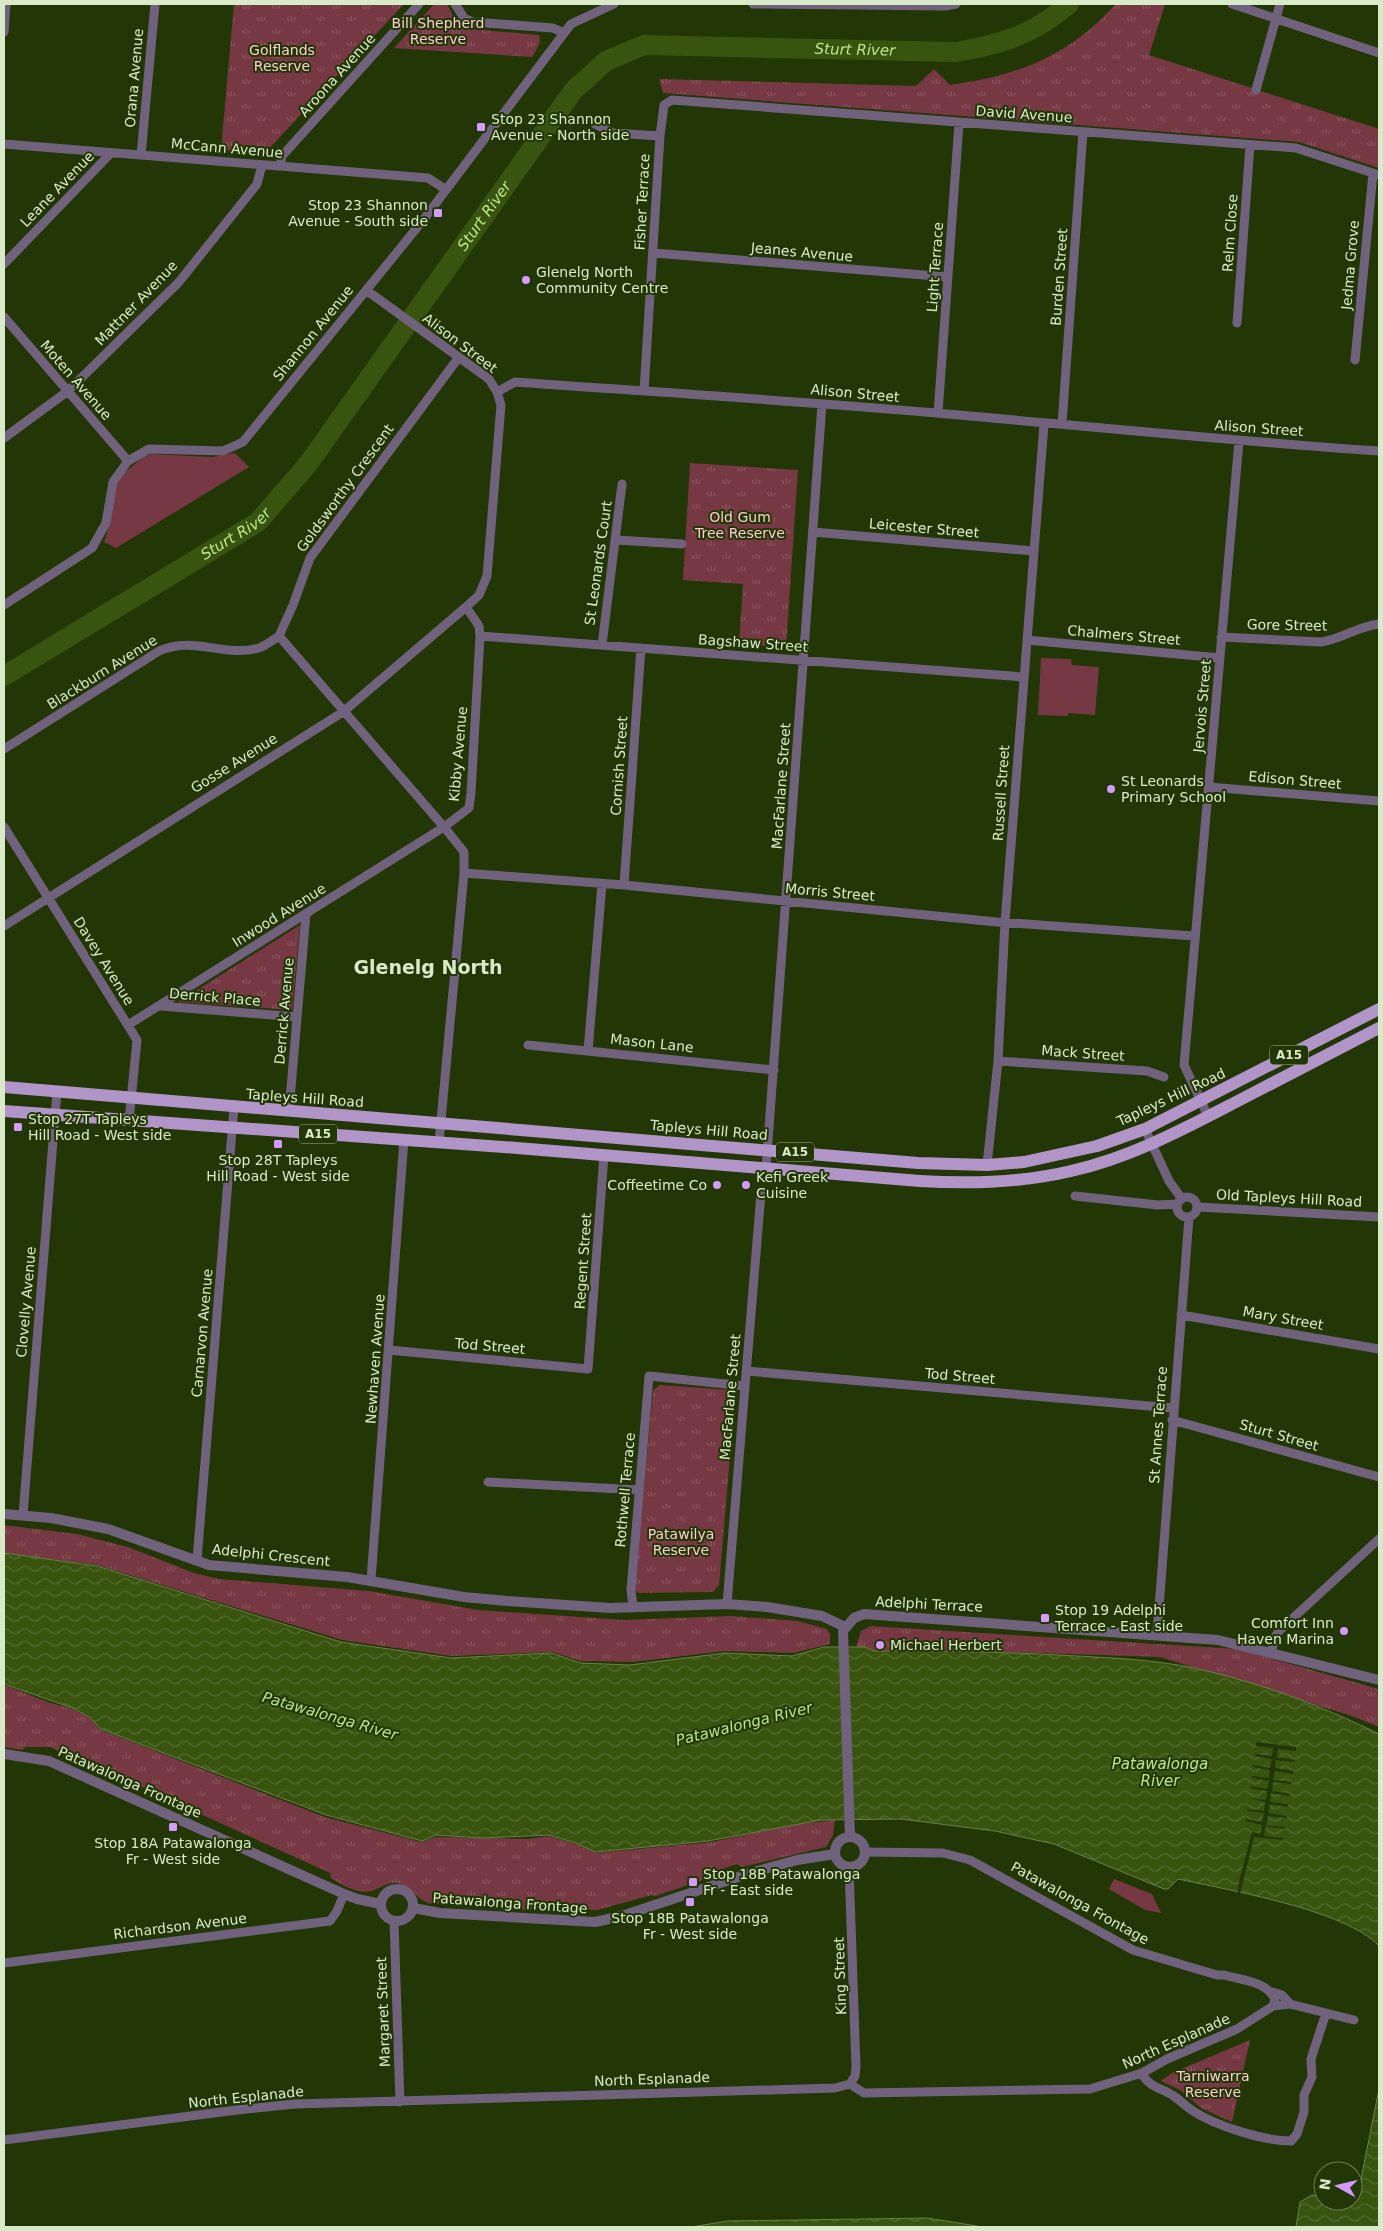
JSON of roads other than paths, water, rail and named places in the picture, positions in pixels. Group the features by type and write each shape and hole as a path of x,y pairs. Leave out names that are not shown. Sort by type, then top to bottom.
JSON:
{"main road":[{"name":"Tapleys Hill Road","path":"4,1087 131,1096 234,1107 918,1163 987,1165 1058,1156 1098,1146 1145,1129 1379,1010"},
{"name":"A15","path":"4,1111 231,1129 439,1142 936,1182 993,1182 1026,1180 1071,1171 1109,1160 1152,1144 1379,1028"}],"street":[{"path":"4,32 6,4"},
{"name":"Orana Avenue","path":"141,155 155,4"},
{"name":"Aroona Avenue","path":"280,166 282,156 419,4"},
{"path":"455,4 464,18 474,22 553,28 564,33"},
{"name":"Shannon Avenue","path":"4,605 92,548 106,523 113,482 128,461 149,449 223,451 242,442 366,290 571,24 614,4"},
{"path":"753,4 945,6 956,4"},
{"path":"1232,4 1379,53"},
{"path":"1256,90 1278,19 1280,4"},
{"name":"David Avenue","path":"664,106 672,100 679,99 959,123 1296,148 1376,174"},
{"name":"Fisher Terrace","path":"644,391 660,136 664,106"},
{"name":"Light Terrace","path":"938,414 959,123"},
{"path":"595,124 613,133 660,136"},
{"name":"Burden Street","path":"1062,424 1083,132"},
{"name":"McCann Avenue","path":"4,144 428,178 445,189"},
{"name":"Relm Close","path":"1237,324 1250,145"},
{"name":"Leane Avenue","path":"4,264 110,154"},
{"name":"Mattner Avenue","path":"4,438 68,391 179,282 257,184 262,165"},
{"name":"Jedma Grove","path":"1355,360 1376,174"},
{"name":"Jeanes Avenue","path":"654,253 948,277"},
{"name":"Alison Street","path":"366,290 489,379 497,392 515,382 822,404 1239,441 1379,451"},
{"name":"Moten Avenue","path":"4,317 128,461"},
{"name":"Goldsworthy Crescent","path":"279,636 293,605 310,558 459,357"},
{"path":"466,607 479,595 487,576 501,405 497,392"},
{"name":"MacFarlane Street","path":"766,1169 822,404"},
{"name":"Russell Street","path":"987,1165 998,1061 1005,922 1044,424"},
{"name":"Jervois Street","path":"1208,1116 1184,1065 1239,441"},
{"name":"St Leonards Court","path":"602,646 604,617 616,540 622,484"},
{"name":"Leicester Street","path":"813,532 1034,551"},
{"path":"616,540 682,544"},
{"name":"Kibby Avenue","path":"444,827 469,808 480,636 479,626 466,607"},
{"name":"Gosse Avenue","path":"4,926 47,897 343,712 466,607"},
{"name":"Gore Street","path":"1221,637 1321,642 1337,640 1364,626 1379,624"},
{"path":"279,636 464,852 464,873 439,1142"},
{"name":"Blackburn Avenue","path":"4,749 158,651 173,645 184,644 234,650 260,648 279,636"},
{"name":"Bagshaw Street","path":"480,636 1024,677"},
{"name":"Chalmers Street","path":"1027,640 1220,658"},
{"name":"Cornish Street","path":"624,885 641,648"},
{"name":"Edison Street","path":"1209,787 1379,801"},
{"name":"Davey Avenue","path":"4,827 137,1040 129,1121"},
{"name":"Inwood Avenue","path":"128,1025 444,827"},
{"name":"Morris Street","path":"464,873 624,885 1005,922 1194,936"},
{"path":"588,1051 602,884"},
{"name":"Derrick Avenue","path":"289,1111 306,914"},
{"name":"Derrick Place","path":"161,1006 297,1017"},
{"name":"Mason Lane","path":"528,1046 774,1070"},
{"name":"Mack Street","path":"998,1061 1148,1071 1164,1077"},
{"name":"Clovelly Avenue","path":"23,1515 57,1091"},
{"name":"Carnarvon Avenue","path":"197,1560 234,1107"},
{"path":"1075,1196 1158,1206 1180,1202 1192,1199 1198,1207 1196,1212 1189,1217 1181,1215 1180,1202 1145,1129"},
{"name":"Newhaven Avenue","path":"371,1580 404,1140"},
{"name":"Regent Street","path":"588,1369 604,1156"},
{"name":"MacFarlane Street","path":"727,1604 761,1193"},
{"name":"Old Tapleys Hill Road","path":"1198,1207 1379,1216"},
{"name":"St Annes Terrace","path":"1157,1634 1189,1217"},
{"name":"Mary Street","path":"1181,1315 1379,1349"},
{"name":"Tod Street","path":"389,1350 588,1369"},
{"name":"Tod Street","path":"746,1372 1173,1408"},
{"name":"Rothwell Terrace","path":"633,1607 631,1590 649,1376 745,1386"},
{"name":"Sturt Street","path":"1172,1420 1379,1477"},
{"path":"488,1482 639,1490"},
{"name":"Adelphi Crescent","path":"4,1514 23,1515 108,1529 210,1565 371,1580 480,1598 610,1608 633,1607"},
{"path":"1272,1652 1276,1635 1280,1630 1379,1539"},
{"path":"633,1607 727,1604 797,1611 822,1616 845,1627 843,1644 850,1832 860,1841 865,1852 858,1864 849,1867 840,1863 835,1854 841,1840 850,1832"},
{"name":"Adelphi Terrace","path":"845,1627 854,1618 864,1614 1157,1634 1218,1640 1379,1680"},
{"name":"Patawalonga Frontage","path":"4,1754 49,1761 72,1770 357,1900 381,1904"},
{"name":"Patawalonga Frontage","path":"865,1852 957,1855 1000,1876 1133,1950 1217,1975 1261,1984 1273,1999 1282,1995 1290,2004"},
{"name":"Patawalonga Frontage","path":"412,1908 440,1913 595,1922 622,1916 747,1874 797,1860 835,1854"},
{"name":"King Street","path":"849,1867 856,2067 850,2084"},
{"path":"399,1889 408,1894 412,1908 408,1916 394,1921 383,1913 381,1904 389,1891 399,1889"},
{"name":"Richardson Avenue","path":"4,1963 330,1920 337,1911 344,1894"},
{"name":"Margaret Street","path":"394,1921 400,2102"},
{"path":"1273,1999 1354,2020"},
{"name":"North Esplanade","path":"4,2140 254,2108 835,2088 850,2084 864,2093 1090,2088 1142,2073 1167,2059 1237,2029 1273,1999"},
{"path":"1142,2073 1149,2083 1173,2095 1200,2115 1222,2125 1272,2140 1291,2141 1297,2134 1304,2112 1304,2095 1312,2077 1311,2059 1326,2013"}],"water":[{"name":"Patawalonga River","path":"4,1553 97,1566 341,1642 451,1658 552,1653 580,1663 630,1665 725,1653 792,1656 824,1647 865,1647 874,1651 1005,1653 1136,1660 1194,1668 1242,1680 1334,1713 1379,1734 1379,1946 1363,1933 1341,1922 1285,1903 1178,1879 1168,1889 1164,1889 1054,1844 995,1831 901,1819 821,1820 708,1841 595,1852 576,1843 549,1835 483,1838 436,1835 422,1841 326,1815 101,1729 89,1717 75,1709 4,1684"},
{"path":"1379,2089 1379,2227 1296,2227 1300,2202 1312,2195 1313,2211 1363,2211 1363,2169"},
{"path":"927,2218 983,2227 691,2227 728,2221"}],"waterway":[{"name":"Sturt River","path":"4,676 258,522 308,464 573,91 606,61 644,45 956,52 1016,37 1056,15 1069,4"}],"place":[{"name":"Stop 23 Shannon Avenue - North side","path":"481,127"},
{"name":"Stop 23 Shannon Avenue - South side","path":"438,213"},
{"name":"Glenelg North Community Centre","path":"526,280"},
{"name":"St Leonards Primary School","path":"1111,789"},
{"name":"Stop 27T Tapleys Hill Road - West side","path":"18,1127"},
{"name":"Stop 28T Tapleys Hill Road - West side","path":"278,1144"},
{"name":"Coffeetime Co","path":"717,1185"},
{"name":"Kefi Greek Cuisine","path":"746,1185"},
{"name":"Stop 19 Adelphi Terrace - East side","path":"1045,1618"},
{"name":"Comfort Inn Haven Marina","path":"1344,1631"},
{"name":"Michael Herbert","path":"880,1645"},
{"name":"Stop 18A Patawalonga Fr - West side","path":"173,1827"},
{"name":"Stop 18B Patawalonga Fr - East side","path":"693,1882"},
{"name":"Stop 18B Patawalonga Fr - West side","path":"690,1902"}],"district":[{"name":"Glenelg North","path":"428,967"}],"park label":[{"name":"Bill Shepherd Reserve","path":"438,32"},
{"name":"Golflands Reserve","path":"282,58"},
{"name":"Old Gum Tree Reserve","path":"740,526"},
{"name":"Patawilya Reserve","path":"681,1542"},
{"name":"Tarniwarra Reserve","path":"1213,2084"}]}
